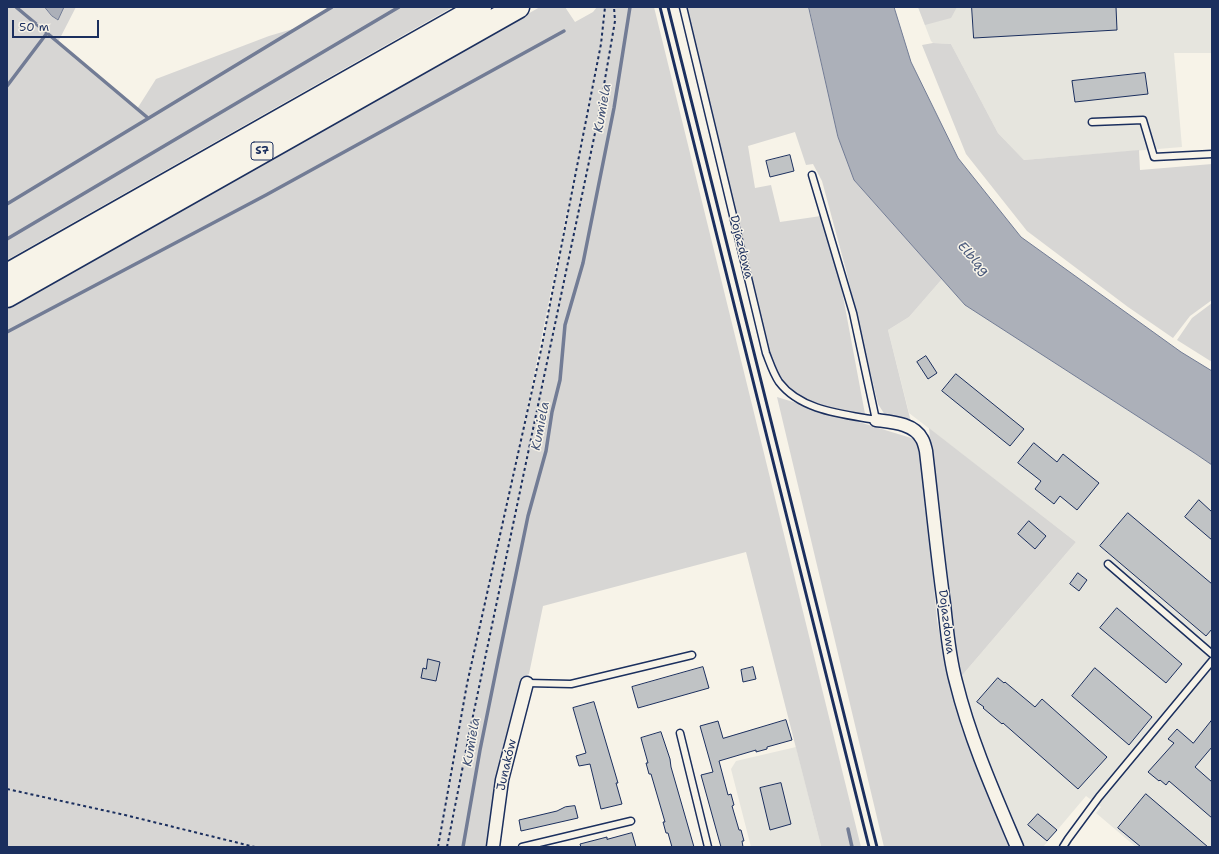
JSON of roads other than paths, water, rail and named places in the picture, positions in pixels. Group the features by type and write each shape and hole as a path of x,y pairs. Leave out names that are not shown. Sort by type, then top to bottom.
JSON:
{"highway":[{"name":"S7","path":"7,275 480,7"},
{"name":"S7","path":"7,296 518,7"}],"street":[{"name":"Dojazdowa","path":"876,420 904,425 913,430 922,438 926,451 951,662 966,718 992,788 1017,847"},
{"name":"Junaków","path":"493,847 502,780 526,683"}],"lane":[{"name":"Dojazdowa","path":"683,7 766,353 773,370 779,382 794,395 809,404 829,411 876,420"},
{"path":"1092,122 1143,120 1154,157 1212,154"},
{"path":"812,175 853,313 876,420"},
{"path":"1108,564 1212,654"},
{"path":"526,683 571,684 692,655"},
{"path":"1063,847 1068,838 1099,797 1212,661"},
{"path":"680,733 708,847"},
{"path":"522,847 631,821"}],"water":[{"path":"45,7 64,7 58,20 52,16"},
{"name":"Elbląg","path":"809,7 894,7 911,62 958,158 1021,237 1181,352 1212,371 1212,465 965,305 854,180 838,137"}],"waterway":[{"path":"16,7 148,118"},
{"path":"7,204 332,7"},
{"path":"7,239 399,7"},
{"name":"Kumiela","path":"463,847 480,750 528,516 546,451 552,412 560,380 565,325 583,263 614,108 630,7"},
{"path":"7,332 266,195 564,31"},
{"path":"7,86 47,33"},
{"path":"848,829 852,847"}],"railway":[{"path":"660,7 869,847"},
{"path":"668,7 877,847"}]}
